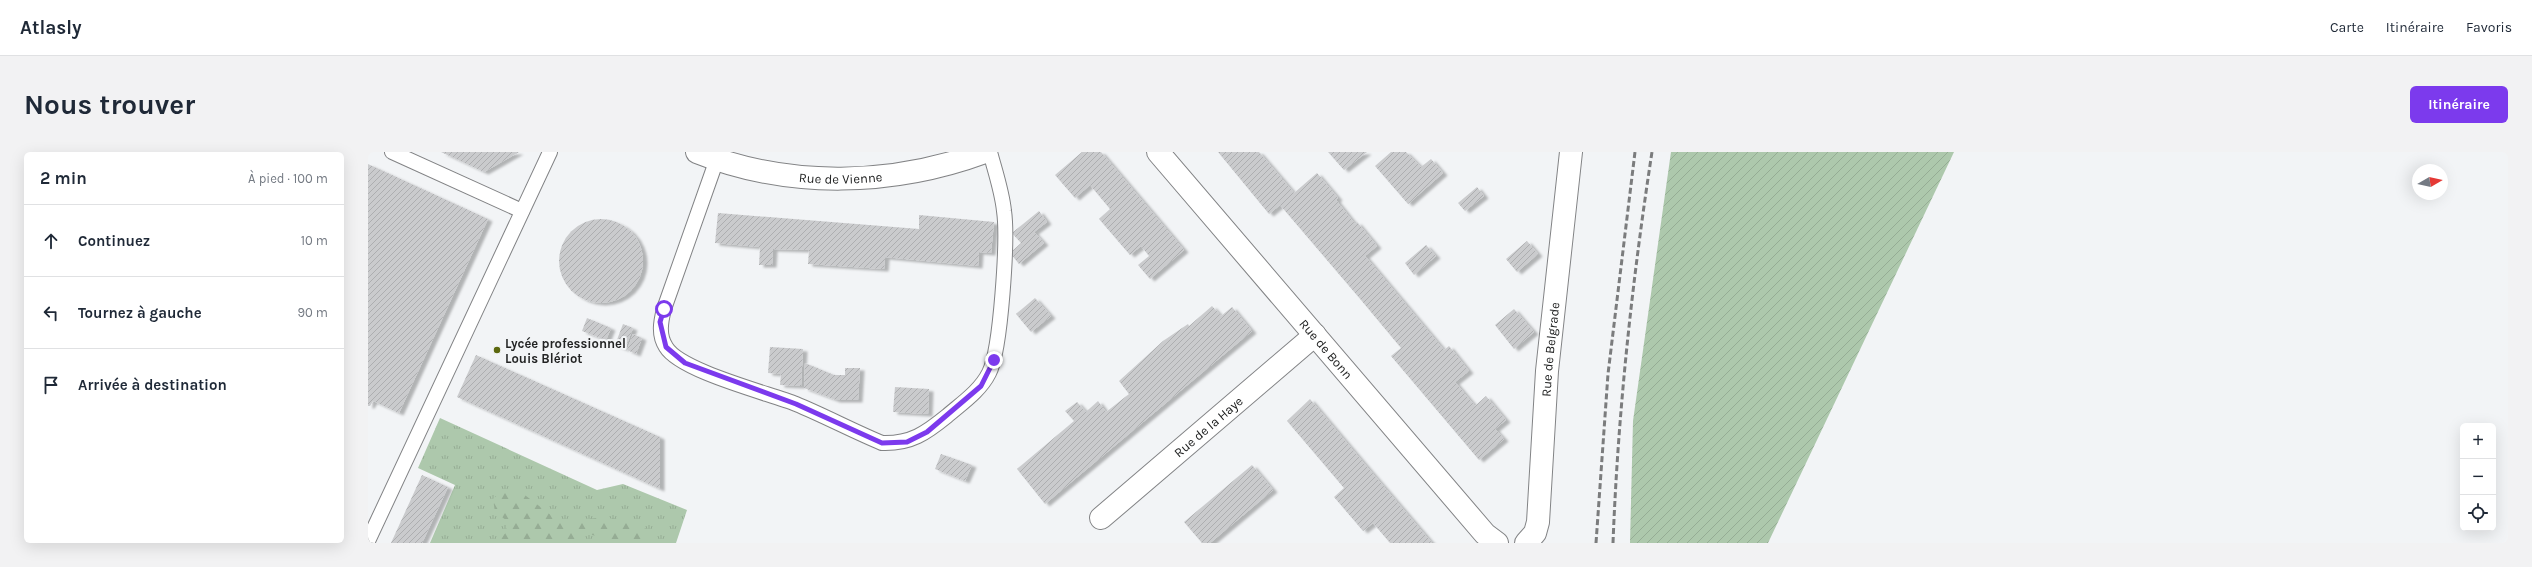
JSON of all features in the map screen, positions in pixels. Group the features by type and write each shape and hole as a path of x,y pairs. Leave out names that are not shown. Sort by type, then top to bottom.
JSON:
{"street":[{"name":"Rue de Vienne","path":"707,156 749,168 805,178 856,178 912,173 962,160 985,152"},
{"name":"Rue de Bonn","path":"1158,152 1485,534 1497,543"},
{"name":"Rue de Belgrade","path":"1526,543 1535,533 1538,522 1548,371 1571,152"},
{"name":"Rue de la Haye","path":"1101,518 1315,335"}],"lane":[{"path":"392,152 522,211"},
{"path":"368,541 550,152"},
{"path":"707,156 660,322 666,347 674,356 690,366 796,404 882,443 893,443 919,437 938,423 981,386 994,360 1005,226 1002,198 990,152"}],"green space":[{"path":"1671,152 1954,152 1768,543 1630,543 1633,421"},
{"path":"440,418 597,490 623,484 687,510 676,543 430,543 455,485 418,468"},
{"path":"517,489 560,522 599,518 628,521 640,525 650,532 656,543 599,543 597,536 587,534 578,536 575,543 497,543 507,531 506,520 495,512 493,499 501,492"}],"building":[{"path":"441,152 519,152 484,172"},
{"path":"1082,152 1101,152 1184,250 1150,279 1138,265 1149,256 1141,246 1130,255 1099,219 1110,209 1090,185 1075,198 1055,175"},
{"path":"1218,152 1259,152 1294,193 1317,173 1338,198 1336,200 1355,224 1357,222 1377,246 1365,256 1444,350 1449,346 1469,371 1455,382 1475,406 1486,396 1506,420 1495,429 1504,439 1479,460 1391,356 1401,348 1361,300 1280,205 1269,214"},
{"path":"1328,152 1367,152 1344,170"},
{"path":"1391,152 1406,152 1421,167 1431,159 1443,173 1408,204 1375,166"},
{"path":"368,164 488,219 399,413 373,401 370,406 368,406"},
{"path":"1477,187 1484,196 1465,211 1458,203"},
{"path":"1039,211 1047,222 1034,232 1044,243 1019,264 1010,253 1021,243 1012,233"},
{"path":"718,213 919,229 919,215 994,222 991,253 979,252 978,266 885,257 884,269 808,264 809,250 773,249 772,265 759,265 760,247 715,243"},
{"path":"593,219 609,219 625,226 636,237 643,253 643,269 640,277 631,291 625,296 609,303 593,303 577,296 566,285 559,269 559,253 566,237 577,226"},
{"path":"1527,241 1538,254 1517,272 1506,259"},
{"path":"1426,245 1436,256 1414,275 1405,263"},
{"path":"1035,298 1051,316 1031,332 1016,314"},
{"path":"1212,306 1221,316 1232,307 1252,331 1045,504 1017,469 1074,421 1065,411 1077,402 1086,412 1098,401 1106,412 1129,394 1119,381 1163,341 1188,324 1189,326"},
{"path":"1514,309 1534,332 1514,349 1495,325"},
{"path":"587,318 611,328 606,340 582,331"},
{"path":"623,324 633,328 625,349 615,345"},
{"path":"633,334 642,338 636,354 627,350"},
{"path":"770,347 803,349 801,386 780,385 781,374 768,373"},
{"path":"476,355 660,437 660,489 457,397"},
{"path":"805,363 834,375 845,375 845,368 860,368 858,400 836,400 804,388"},
{"path":"895,387 929,389 928,414 893,412"},
{"path":"1310,399 1432,543 1390,543 1373,523 1363,531 1334,497 1344,488 1287,421"},
{"path":"941,454 972,465 965,481 935,469"},
{"path":"1252,465 1273,490 1210,543 1202,543 1184,522"},
{"path":"422,475 448,487 422,543 391,543"}],"railway":[{"path":"1596,543 1608,374 1635,152"},
{"path":"1613,543 1622,396 1632,298 1652,152"}],"place":[{"name":"Lycée professionnel Louis Blériot","path":"497,350"}],"route":[{"path":"664,309 660,322 661,335 666,347 674,356 685,363 702,371 796,404 882,443 907,442 927,432 981,386 989,374 994,360"}]}
